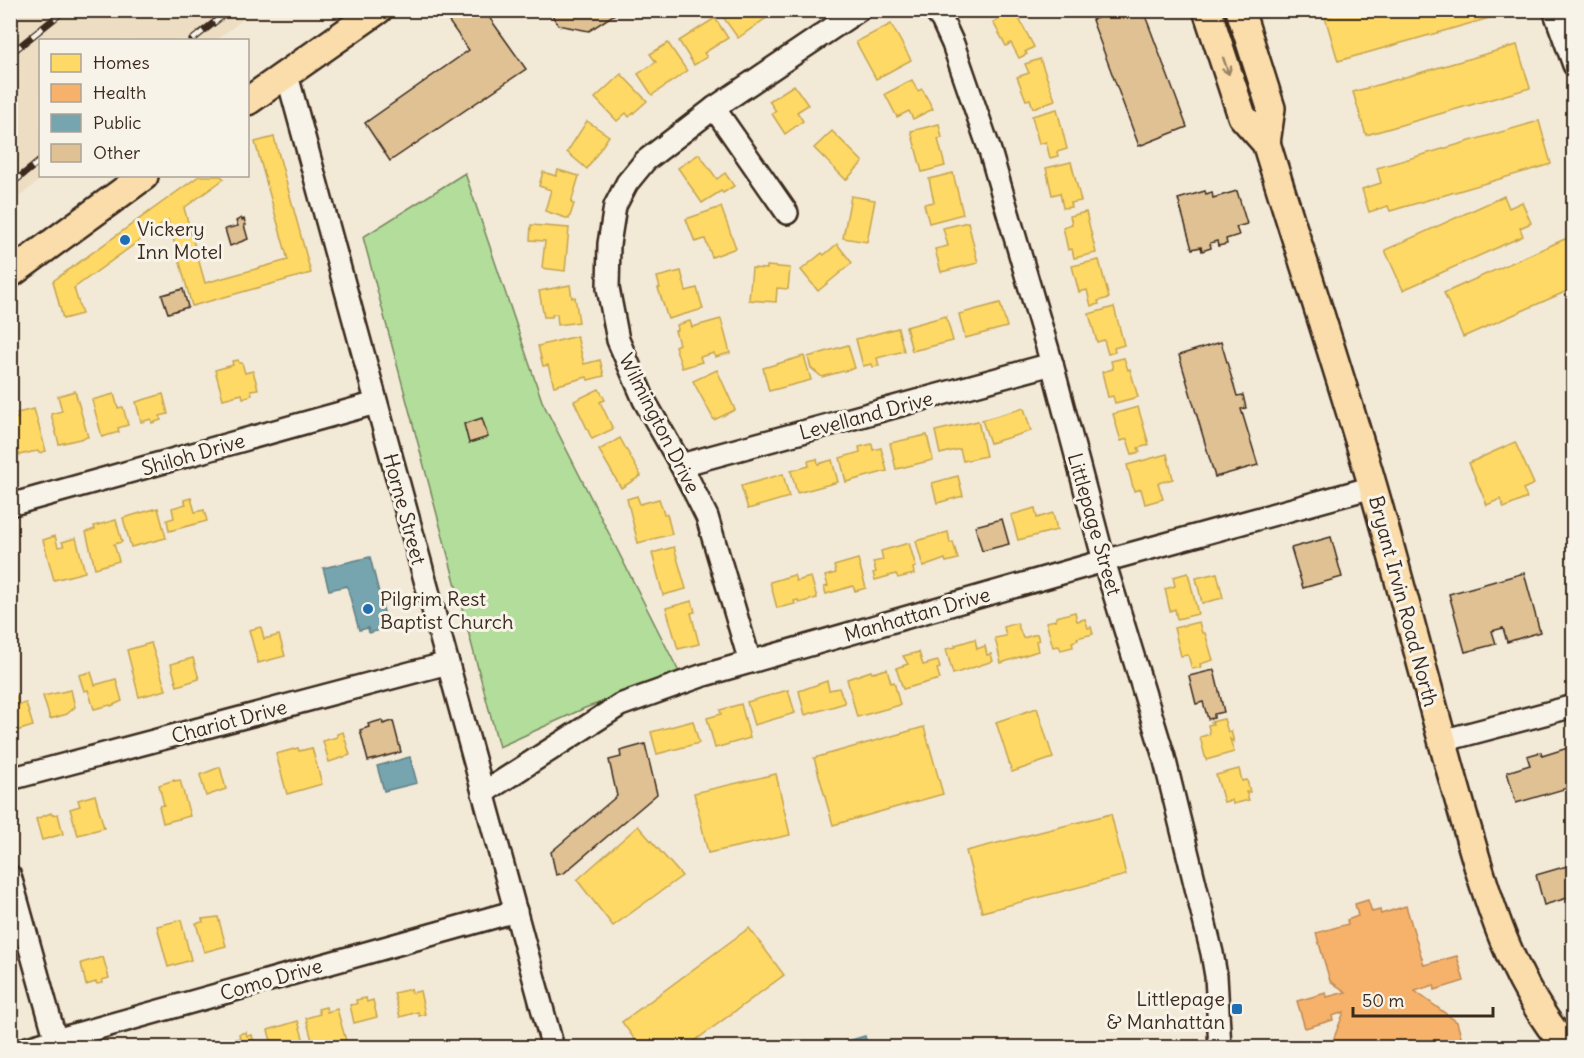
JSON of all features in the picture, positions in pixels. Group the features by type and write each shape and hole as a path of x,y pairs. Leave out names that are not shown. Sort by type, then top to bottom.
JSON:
{"main road":[{"path":"249,100 378,10"},
{"name":"Bryant Irvin Road North","path":"1207,10 1242,116 1266,143 1373,487 1489,903 1511,961 1546,1024 1567,1047"},
{"name":"Bryant Irvin Road North","path":"1240,10 1271,108 1266,143"},
{"path":"10,274 143,177"}],"street":[{"name":"Wilmington Drive","path":"750,662 707,517 644,400 618,340 608,288 609,244 615,206 627,183 645,160 714,108 859,10"},
{"name":"Littlepage Street","path":"934,10 942,20 953,44 990,151 1052,364 1104,561 1164,757 1207,926 1216,976 1220,1047"},
{"path":"1554,10 1574,65"},
{"name":"Horne Street","path":"286,75 553,1047"},
{"path":"714,108 787,213"},
{"name":"Levelland Drive","path":"681,465 1052,364"},
{"name":"Shiloh Drive","path":"10,505 376,403"},
{"name":"Manhattan Drive","path":"483,793 620,705 701,676 1373,487"},
{"name":"Chariot Drive","path":"10,780 448,663"},
{"path":"1442,741 1574,706"},
{"path":"10,876 56,1043"},
{"name":"Como Drive","path":"27,1047 56,1043 516,911"}],"shaded area":[{"path":"11,10 254,10 217,39 39,39 39,177 44,177 11,203"}],"green space":[{"path":"465,173 542,401 680,674 585,708 499,747 363,237"}],"building: Homes":[{"path":"733,10 770,10 772,14 738,38 723,17"},
{"path":"1348,10 1499,10 1500,15 1338,61 1325,17"},
{"path":"1015,11 1034,47 1019,58 1011,43 1006,46 993,22"},
{"path":"715,18 728,38 704,53 707,57 694,65 679,41"},
{"path":"891,24 911,60 876,79 856,42"},
{"path":"668,43 687,71 652,95 638,74 656,62 650,54"},
{"path":"1517,45 1530,88 1366,135 1353,92"},
{"path":"1040,59 1055,100 1033,108 1030,99 1026,100 1017,77 1029,73 1025,64"},
{"path":"621,74 647,101 629,117 626,113 617,121 595,98"},
{"path":"912,80 918,91 922,89 933,109 913,119 909,111 897,117 885,94"},
{"path":"794,85 808,105 797,112 803,121 785,134 772,114 776,111 769,101"},
{"path":"1057,109 1067,149 1057,152 1058,156 1050,158 1046,142 1039,144 1032,116"},
{"path":"587,121 609,136 587,169 567,152"},
{"path":"1539,121 1551,164 1390,211 1388,206 1369,212 1362,189 1381,183 1377,168"},
{"path":"939,124 942,138 938,139 945,166 922,172 911,131"},
{"path":"832,131 863,162 846,180 814,148"},
{"name":"Vickery Inn Motel","path":"274,137 311,273 192,306 168,220 74,288 82,314 63,319 53,281 198,177 222,177 224,179 184,208 205,283 288,260 255,142"},
{"path":"699,154 717,179 725,173 734,186 702,203 678,168"},
{"path":"1071,162 1081,201 1070,203 1071,207 1063,208 1060,193 1052,195 1046,168"},
{"path":"558,170 579,176 569,219 545,211 551,190 539,186 543,172 556,176"},
{"path":"953,173 963,214 929,223 924,204 934,202 929,179"},
{"path":"851,196 875,200 867,242 843,238"},
{"path":"1504,196 1509,208 1522,202 1531,223 1520,228 1523,236 1403,290 1385,250"},
{"path":"721,207 736,248 712,257 705,239 695,242 686,219"},
{"path":"1086,212 1096,253 1074,258 1072,249 1068,250 1063,227 1072,224 1070,216"},
{"path":"968,222 978,263 941,272 935,249 948,246 943,228"},
{"path":"531,225 569,228 565,271 542,268 545,241 530,240"},
{"path":"1574,235 1574,288 1463,337 1444,293"},
{"path":"837,244 852,263 818,291 801,270"},
{"path":"1099,260 1109,298 1091,306 1087,290 1079,292 1072,266"},
{"path":"767,266 790,268 788,289 777,288 776,302 749,300 752,268 767,269"},
{"path":"681,271 686,291 697,288 703,309 668,319 658,288 660,288 657,277"},
{"path":"570,285 572,298 575,297 579,322 558,325 557,314 544,317 539,291"},
{"path":"1000,303 1007,327 965,338 959,314"},
{"path":"1114,307 1124,345 1114,348 1115,352 1108,354 1104,340 1097,342 1089,314"},
{"path":"946,316 953,341 912,351 906,327"},
{"path":"721,319 730,353 715,357 714,353 700,357 702,362 682,368 675,346 679,344 675,331 678,330 677,325 690,321 692,327"},
{"path":"898,328 904,351 877,358 879,366 873,367 872,364 863,366 856,339"},
{"path":"577,336 584,364 600,360 604,376 588,380 587,377 554,386 548,365 543,366 538,346"},
{"path":"848,345 855,368 822,377 811,368 808,357"},
{"path":"804,356 811,380 769,391 763,368"},
{"path":"1124,358 1128,370 1130,369 1138,397 1115,403 1113,396 1108,397 1102,372 1113,369 1111,361"},
{"path":"238,360 242,363 245,373 253,371 258,389 251,390 252,395 243,398 242,394 223,399 215,370 233,365 232,361"},
{"path":"717,370 735,410 714,420 693,381"},
{"path":"599,389 605,400 600,402 613,429 592,439 574,401"},
{"path":"75,391 88,437 59,444 51,414 62,411 58,396"},
{"path":"114,394 118,408 123,407 128,425 118,428 119,432 102,437 92,400"},
{"path":"163,394 168,414 160,416 161,420 152,423 151,419 141,422 136,402"},
{"path":"1138,407 1149,445 1138,448 1140,452 1132,454 1127,439 1121,441 1113,414"},
{"path":"1024,408 1031,431 990,443 982,420"},
{"path":"34,409 46,451 19,455 10,420 18,418 17,413"},
{"path":"978,421 986,456 963,461 960,449 940,454 935,431"},
{"path":"927,435 933,460 896,469 890,443"},
{"path":"620,438 641,476 621,488 599,450"},
{"path":"1515,442 1534,484 1523,489 1527,498 1504,508 1500,499 1487,505 1469,463"},
{"path":"872,444 873,450 881,448 887,471 846,482 840,458 860,452 859,447"},
{"path":"1167,454 1173,479 1158,483 1163,499 1145,504 1141,489 1134,491 1127,465"},
{"path":"817,459 818,464 832,460 838,482 797,493 791,471 809,466 808,461"},
{"path":"783,474 789,497 748,509 741,486"},
{"path":"958,476 963,496 937,503 932,483"},
{"path":"637,496 640,504 659,499 664,514 667,514 672,534 638,543 627,499"},
{"path":"191,498 195,512 204,510 207,521 169,531 167,520 174,518 172,508 186,504 184,500"},
{"path":"158,508 166,538 131,547 123,518"},
{"path":"1035,508 1037,518 1053,513 1057,530 1018,540 1011,515"},
{"path":"116,520 122,542 114,544 119,561 95,568 86,532 95,529 94,526"},
{"path":"948,532 950,543 953,542 958,559 946,562 945,559 923,567 916,541"},
{"path":"55,536 58,547 64,546 62,542 76,538 85,572 54,580 43,540"},
{"path":"909,543 916,567 913,568 914,574 898,578 896,574 875,580 873,573 876,572 873,562 883,560 881,551"},
{"path":"674,547 686,589 663,595 652,553"},
{"path":"858,559 866,588 855,591 853,586 826,594 824,587 828,586 825,576 836,573 834,566"},
{"path":"1188,573 1198,614 1177,619 1175,609 1170,611 1165,589 1175,586 1173,577"},
{"path":"1217,573 1223,598 1202,603 1196,578"},
{"path":"794,575 796,581 811,577 817,598 799,603 798,600 794,601 795,604 777,608 770,582"},
{"path":"692,601 695,612 691,613 699,644 678,649 666,608"},
{"path":"1075,612 1077,621 1085,619 1093,634 1077,638 1078,640 1072,642 1073,647 1061,650 1059,646 1053,647 1046,622"},
{"path":"1199,622 1202,633 1205,633 1213,660 1192,669 1188,655 1181,656 1174,628"},
{"path":"1017,623 1023,638 1037,634 1038,651 1001,663 995,638 1006,636 1004,627"},
{"path":"261,627 264,639 279,635 285,656 258,663 249,630"},
{"path":"975,639 977,649 985,646 987,655 991,654 993,661 953,674 946,649"},
{"path":"151,643 166,690 139,697 127,650"},
{"path":"919,652 923,665 938,661 940,668 937,669 940,679 903,689 896,668 908,664 903,656"},
{"path":"193,658 199,679 177,686 171,664"},
{"path":"887,669 891,683 894,682 900,705 857,717 847,679 871,671 872,673"},
{"path":"91,672 95,685 116,679 122,701 94,709 88,690 84,691 79,675"},
{"path":"827,681 829,690 839,688 845,703 805,715 799,691"},
{"path":"71,690 75,707 67,714 50,719 43,696"},
{"path":"788,690 795,713 754,725 747,702"},
{"path":"16,696 18,705 26,703 33,726 13,732 10,723 10,698"},
{"path":"741,704 750,738 715,748 707,718 721,714 720,710"},
{"path":"1037,708 1053,758 1012,772 996,722"},
{"path":"1224,719 1228,732 1231,731 1234,742 1230,739 1234,752 1206,760 1200,737 1210,734 1208,725 1213,724 1211,722"},
{"path":"693,721 699,743 657,754 651,732"},
{"path":"924,727 943,794 833,825 814,758"},
{"path":"343,732 350,755 329,762 323,741 337,737 337,734"},
{"path":"298,748 299,751 312,748 322,784 287,794 276,754"},
{"path":"220,767 226,789 206,796 200,775"},
{"path":"1239,769 1242,781 1247,780 1250,792 1246,792 1249,800 1233,804 1232,800 1224,802 1216,775"},
{"path":"776,774 790,835 708,853 694,793"},
{"path":"180,780 190,816 163,823 159,806 164,805 159,785"},
{"path":"95,795 104,828 78,835 70,809 80,806 78,800"},
{"path":"51,813 52,815 58,814 63,834 42,840 36,819"},
{"path":"1111,814 1126,875 982,912 966,851"},
{"path":"638,826 682,876 613,926 577,880"},
{"path":"218,917 226,946 204,952 196,923 203,922 202,919"},
{"path":"181,920 191,960 168,967 157,926"},
{"path":"749,928 784,975 685,1048 641,1048 622,1022"},
{"path":"103,957 109,978 102,980 103,983 97,984 96,982 86,985 81,963"},
{"path":"411,989 412,993 420,991 425,1014 419,1016 418,1012 400,1017 394,993"},
{"path":"366,998 367,1002 373,1000 377,1017 354,1023 350,1005 357,1004 356,1000"},
{"path":"326,1007 327,1012 337,1009 348,1048 314,1048 306,1018 320,1014 318,1009"},
{"path":"298,1021 306,1048 273,1048 268,1030"},
{"path":"246,1032 247,1036 252,1035 255,1048 228,1048 227,1045 232,1044 231,1040 240,1038 239,1034"}],"building: Health":[{"path":"1368,900 1372,912 1380,910 1381,914 1406,906 1424,965 1457,956 1464,981 1435,990 1434,985 1415,991 1457,1022 1464,1048 1330,1048 1344,1012 1332,1016 1333,1020 1305,1028 1297,1001 1326,993 1327,997 1346,992 1330,981 1316,933 1348,924 1347,920 1358,916 1355,904"}],"building: Public":[{"name":"Pilgrim Rest Baptist Church","path":"370,557 388,628 369,633 368,628 359,630 347,586 329,590 323,568"},
{"path":"410,757 417,783 384,791 377,766"},
{"path":"865,1036 868,1048 824,1048"}],"building: Other":[{"path":"453,10 484,10 526,69 390,161 365,123 469,50 445,16"},
{"path":"549,10 621,10 589,31 558,25"},
{"path":"1116,10 1143,10 1187,127 1139,146 1092,20"},
{"path":"1205,191 1206,194 1212,192 1213,198 1237,191 1247,224 1236,227 1239,235 1226,239 1227,244 1218,246 1217,241 1210,243 1211,248 1202,251 1201,247 1192,249 1178,199"},
{"path":"244,219 246,225 244,225 248,239 230,246 225,229 238,226 236,221"},
{"path":"183,289 188,307 168,313 162,295"},
{"path":"1221,342 1237,396 1243,395 1246,408 1241,409 1258,465 1215,477 1179,355"},
{"path":"482,418 488,437 469,443 464,424"},
{"path":"1002,519 1009,544 982,551 975,526"},
{"path":"1331,537 1342,577 1303,588 1291,548"},
{"path":"1524,573 1540,632 1507,642 1503,628 1492,631 1496,644 1465,652 1449,594"},
{"path":"1214,670 1224,712 1214,714 1214,718 1208,719 1203,702 1196,704 1189,676"},
{"path":"382,720 383,724 393,721 401,752 368,761 360,730 369,727 368,724"},
{"path":"645,744 657,794 564,873 556,875 551,852 617,796 609,760 621,757 620,751"},
{"path":"1574,746 1574,786 1516,803 1507,772 1530,765 1527,756 1541,752 1542,756"},
{"path":"1574,864 1574,896 1544,905 1536,875"}],"railway":[{"path":"10,54 65,10"},
{"path":"193,39 230,10"},
{"path":"10,185 39,162"}],"place":[{"name":"Vickery Inn Motel","path":"125,240"},
{"name":"Pilgrim Rest Baptist Church","path":"368,609"},
{"name":"Littlepage & Manhattan","path":"1237,1009"}]}
